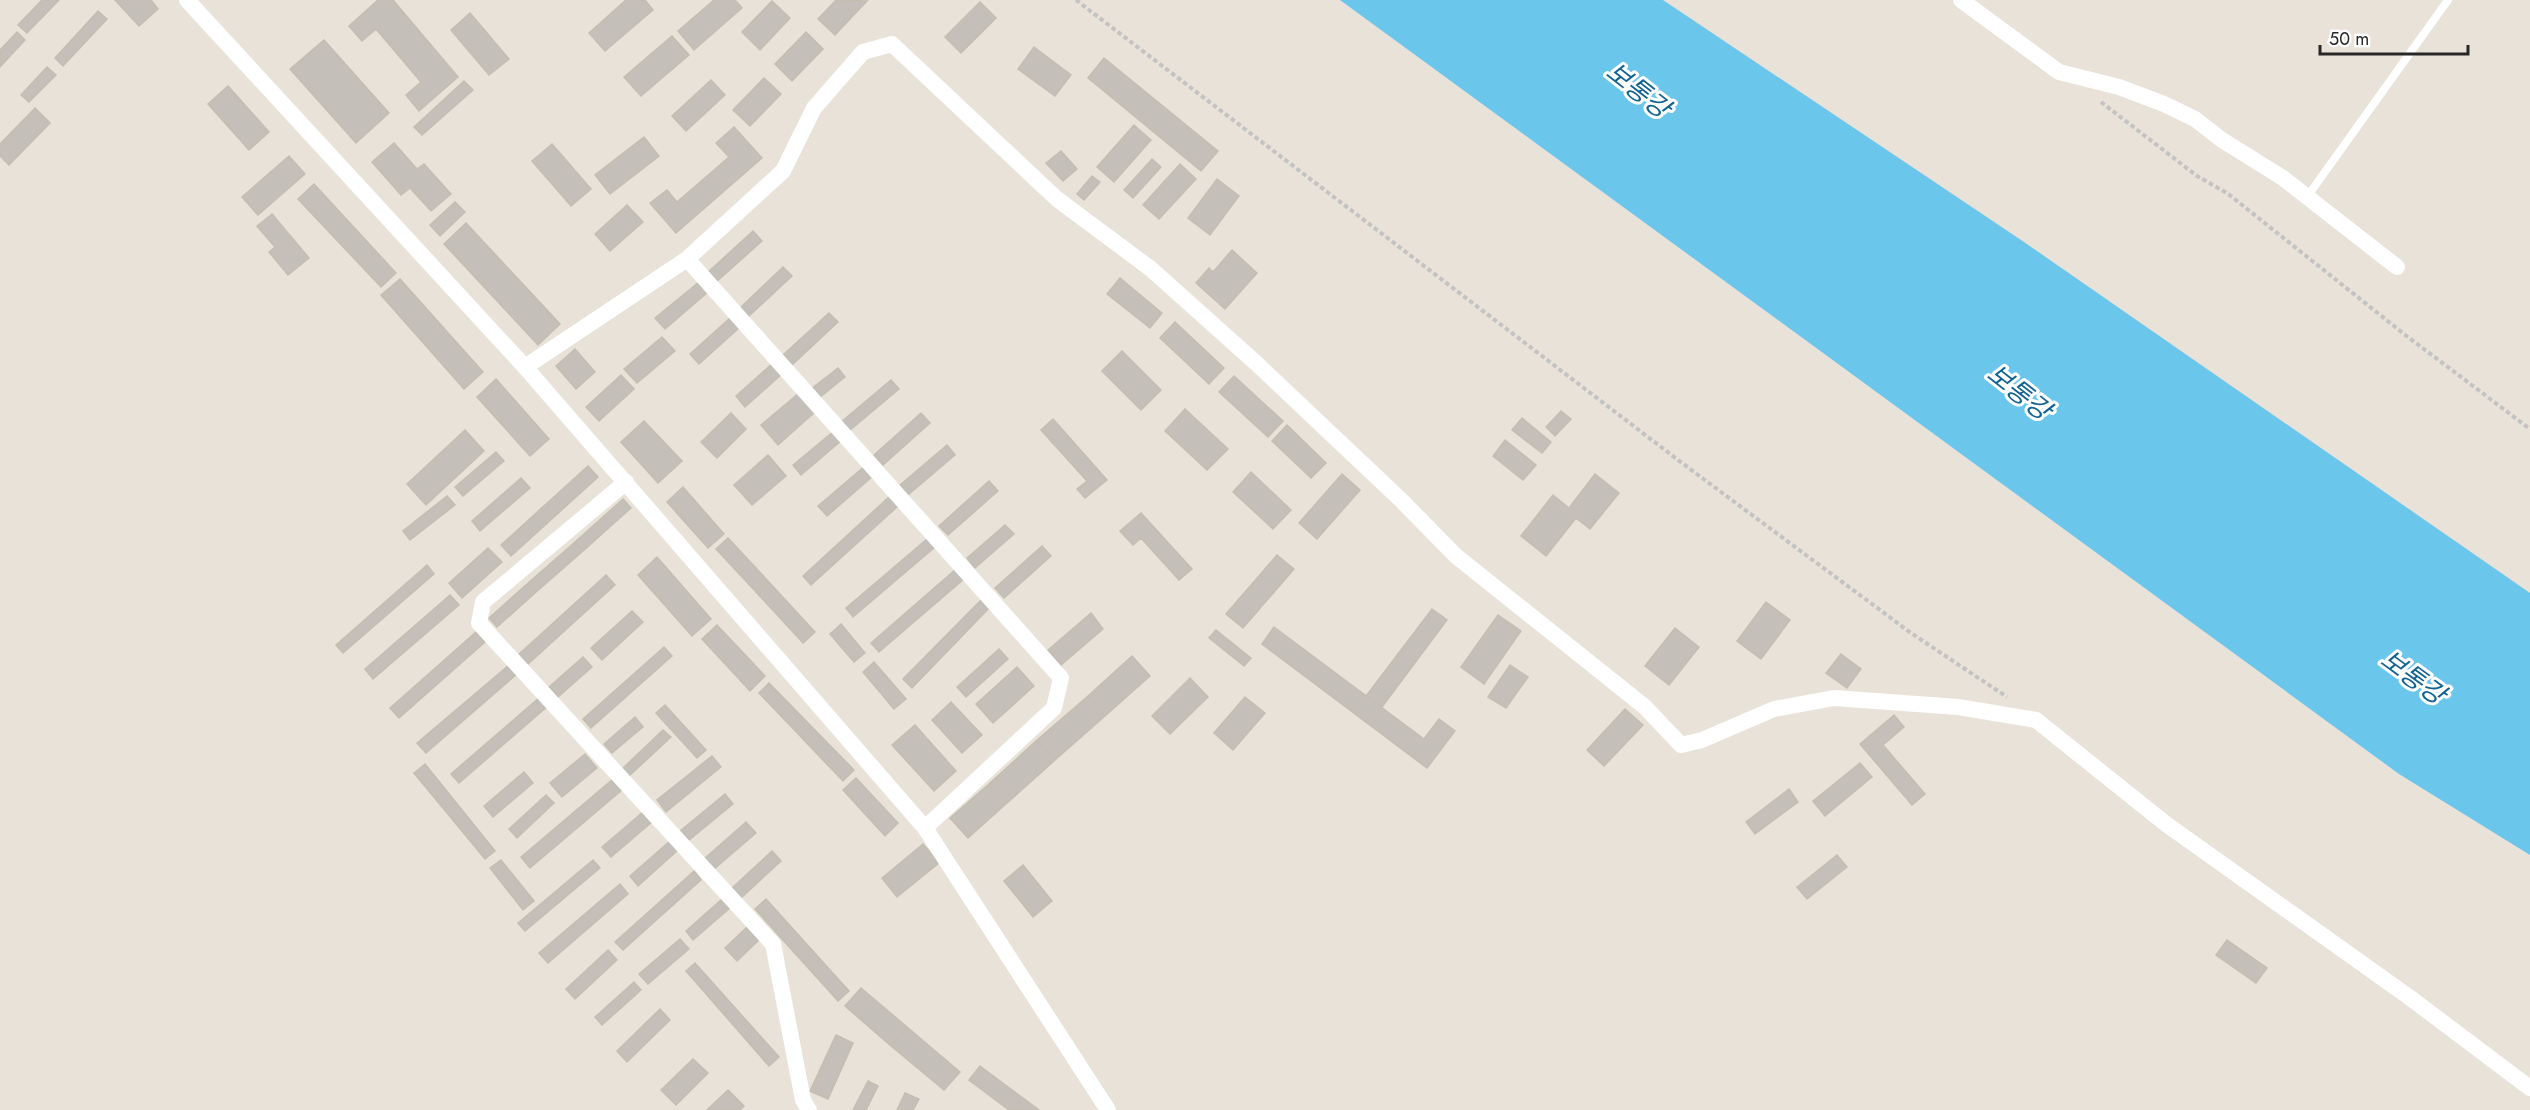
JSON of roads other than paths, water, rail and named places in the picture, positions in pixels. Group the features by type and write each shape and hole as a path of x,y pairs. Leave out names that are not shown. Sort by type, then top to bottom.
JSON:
{"street":[{"path":"187,0 525,367 925,828 1108,1110"},
{"path":"1961,0 2059,72 2119,87 2195,119 2307,197 2397,267"},
{"path":"525,367 687,259 783,171 814,108 863,52 892,44 1057,199 1151,269 1256,363 1456,556 1645,707 1681,745 1702,740 1774,709 1834,698 1959,707 2036,720 2166,824 2409,997 2530,1088"},
{"path":"687,259 1061,678 1054,708 925,828"},
{"path":"626,482 483,602 479,623 773,944 803,1100 809,1110"}],"lane":[{"path":"2307,197 2448,0"}],"water":[{"name":"보통강","path":"1340,0 1663,0 2024,242 2530,593 2530,855 2399,774"}]}
